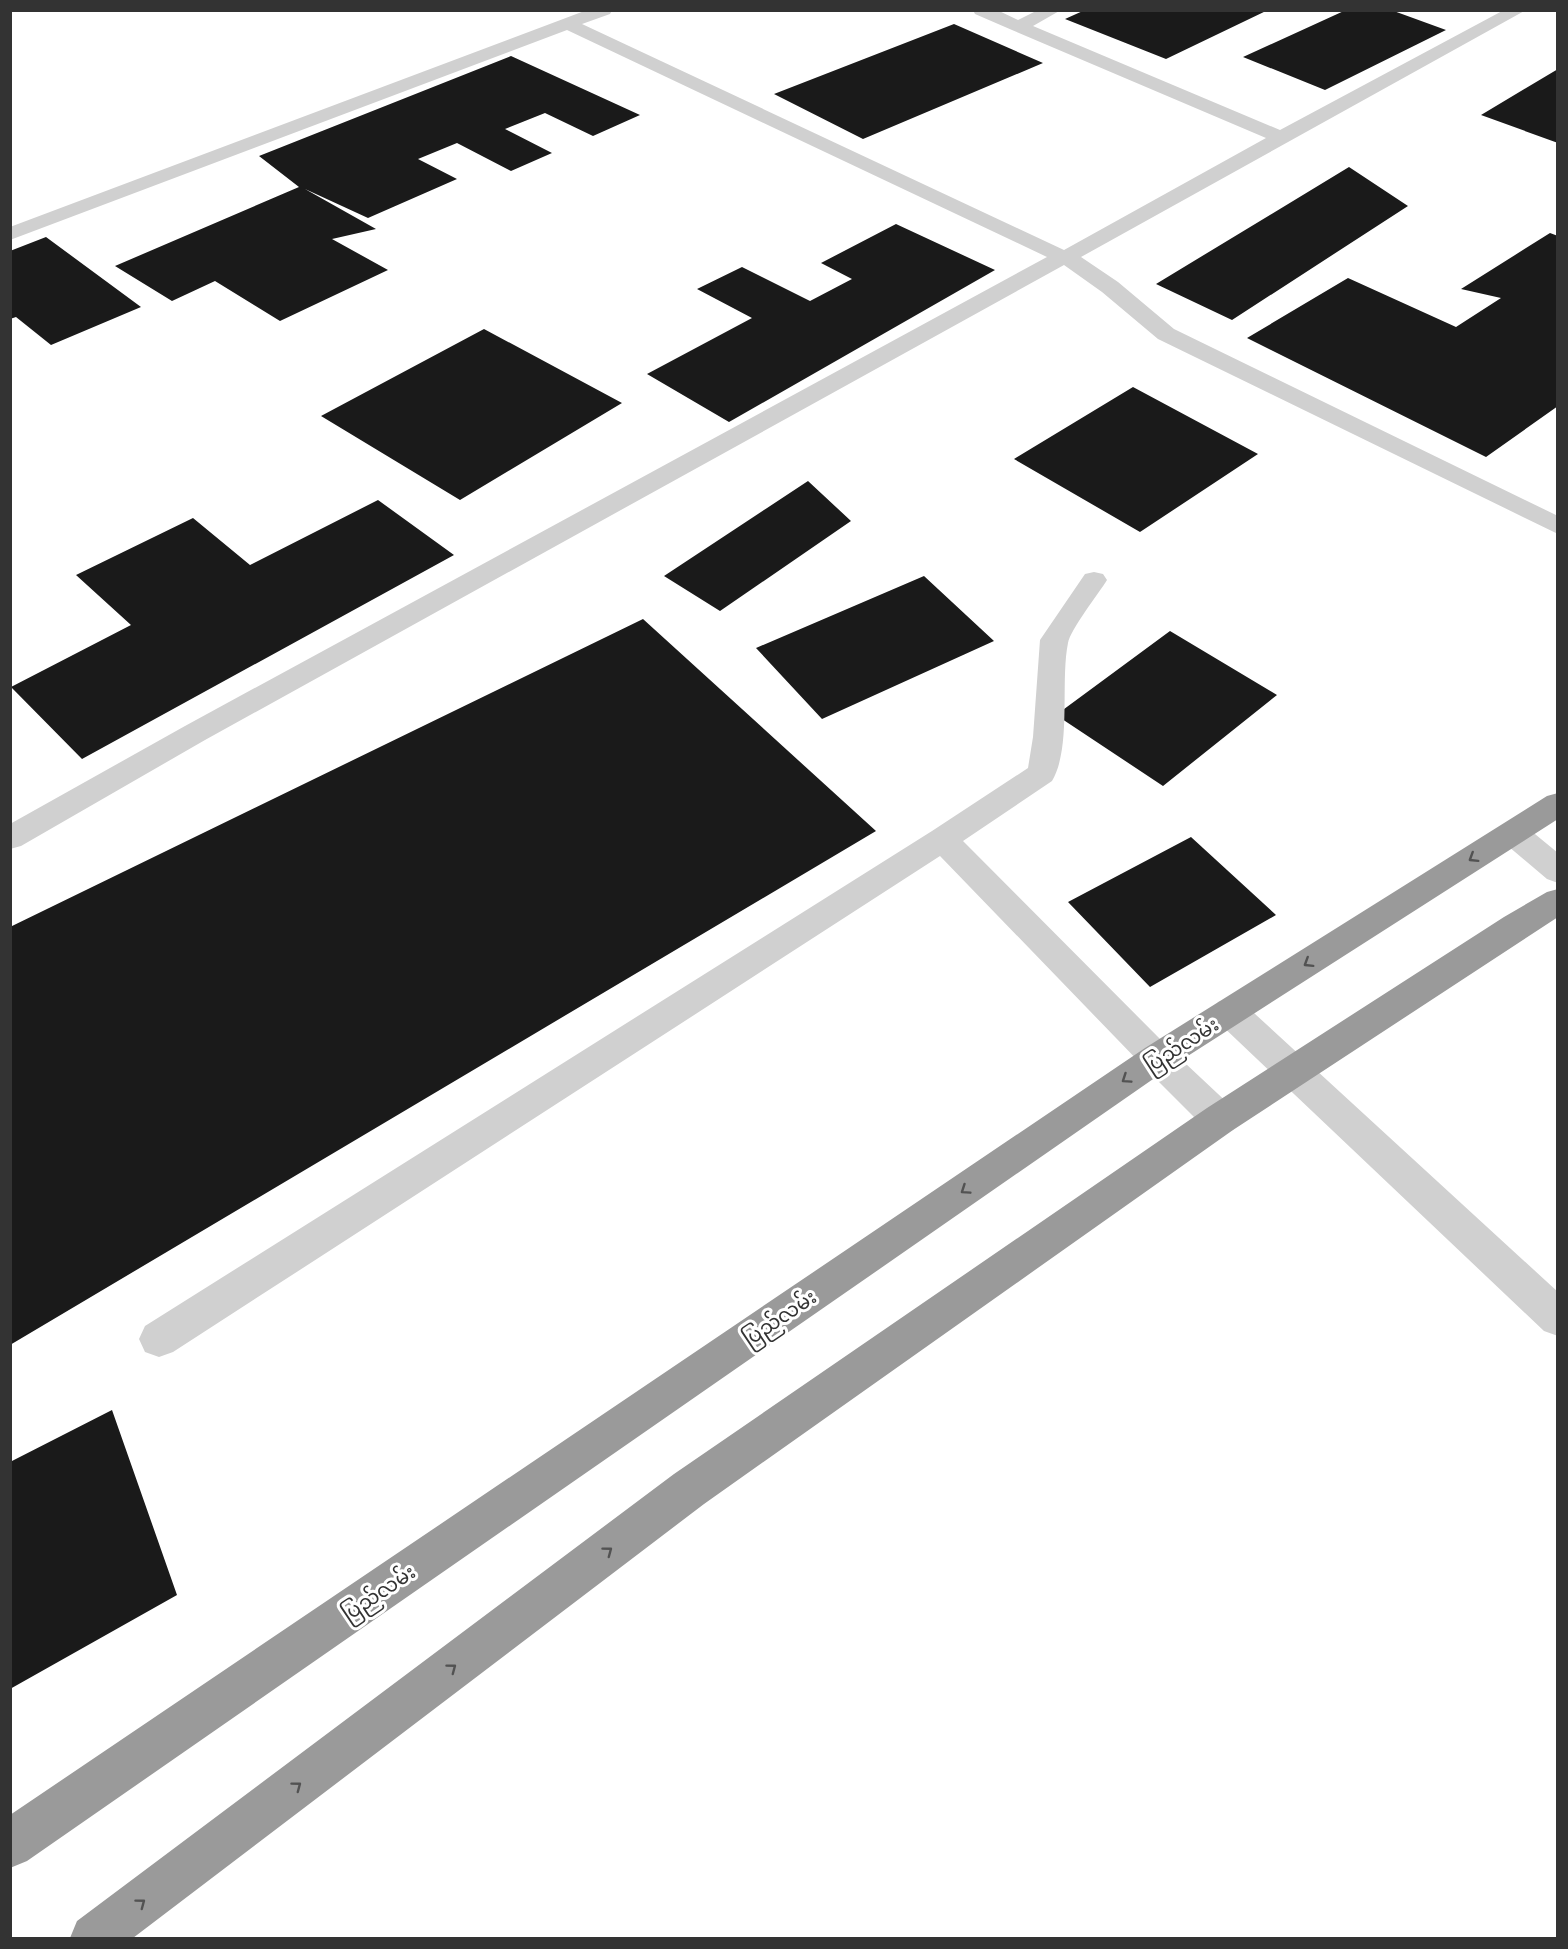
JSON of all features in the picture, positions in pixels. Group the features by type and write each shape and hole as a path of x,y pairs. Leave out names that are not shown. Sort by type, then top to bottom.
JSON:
{"highway":[{"name":"ပြည်လမ်း","path":"10,1844 1157,1058 1557,804"},
{"path":"94,1938 689,1489 1220,1119 1515,926 1557,901"}],"street":[{"path":"10,234 604,10"},
{"path":"981,10 1281,136"},
{"path":"1018,26 1053,10"},
{"path":"10,838 195,733 1281,136 1518,10"},
{"path":"568,24 1064,257 1110,287 1166,334 1557,526"},
{"path":"159,1339 943,839 1042,773 1048,737 1054,640 1094,580"},
{"path":"1513,833 1557,871"},
{"path":"943,839 1157,1058 1220,1119"},
{"path":"1230,1012 1557,1318"}],"building":[{"path":"1085,10 1268,10 1166,59 1065,19"},
{"path":"1346,10 1391,10 1446,30 1325,90 1243,57"},
{"path":"954,24 1043,63 863,139 774,94"},
{"path":"511,56 640,115 593,136 545,113 505,129 552,153 511,171 457,143 418,159 457,179 368,218 305,189 376,229 332,239 388,270 280,321 215,281 172,301 115,266 299,187 259,156"},
{"path":"1558,69 1558,143 1481,115"},
{"path":"1349,167 1408,206 1232,320 1156,284"},
{"path":"896,224 995,270 729,422 647,374 752,318 697,289 742,267 810,301 852,279 821,263"},
{"path":"1550,233 1558,236 1558,406 1486,457 1247,338 1348,278 1456,327 1501,298 1461,289"},
{"path":"46,237 141,307 51,345 16,317 10,319 10,251"},
{"path":"484,329 622,403 460,500 321,416"},
{"path":"1133,387 1258,454 1140,532 1014,459"},
{"path":"808,481 851,521 720,611 664,576"},
{"path":"378,500 454,555 82,759 11,687 131,625 76,575 193,518 250,565"},
{"path":"924,576 994,641 822,719 756,648"},
{"path":"643,619 876,831 10,1345 10,927"},
{"path":"1170,631 1277,695 1163,786 1056,715"},
{"path":"1191,837 1276,915 1150,987 1068,902"},
{"path":"112,1410 177,1595 10,1689 10,1462"}]}
